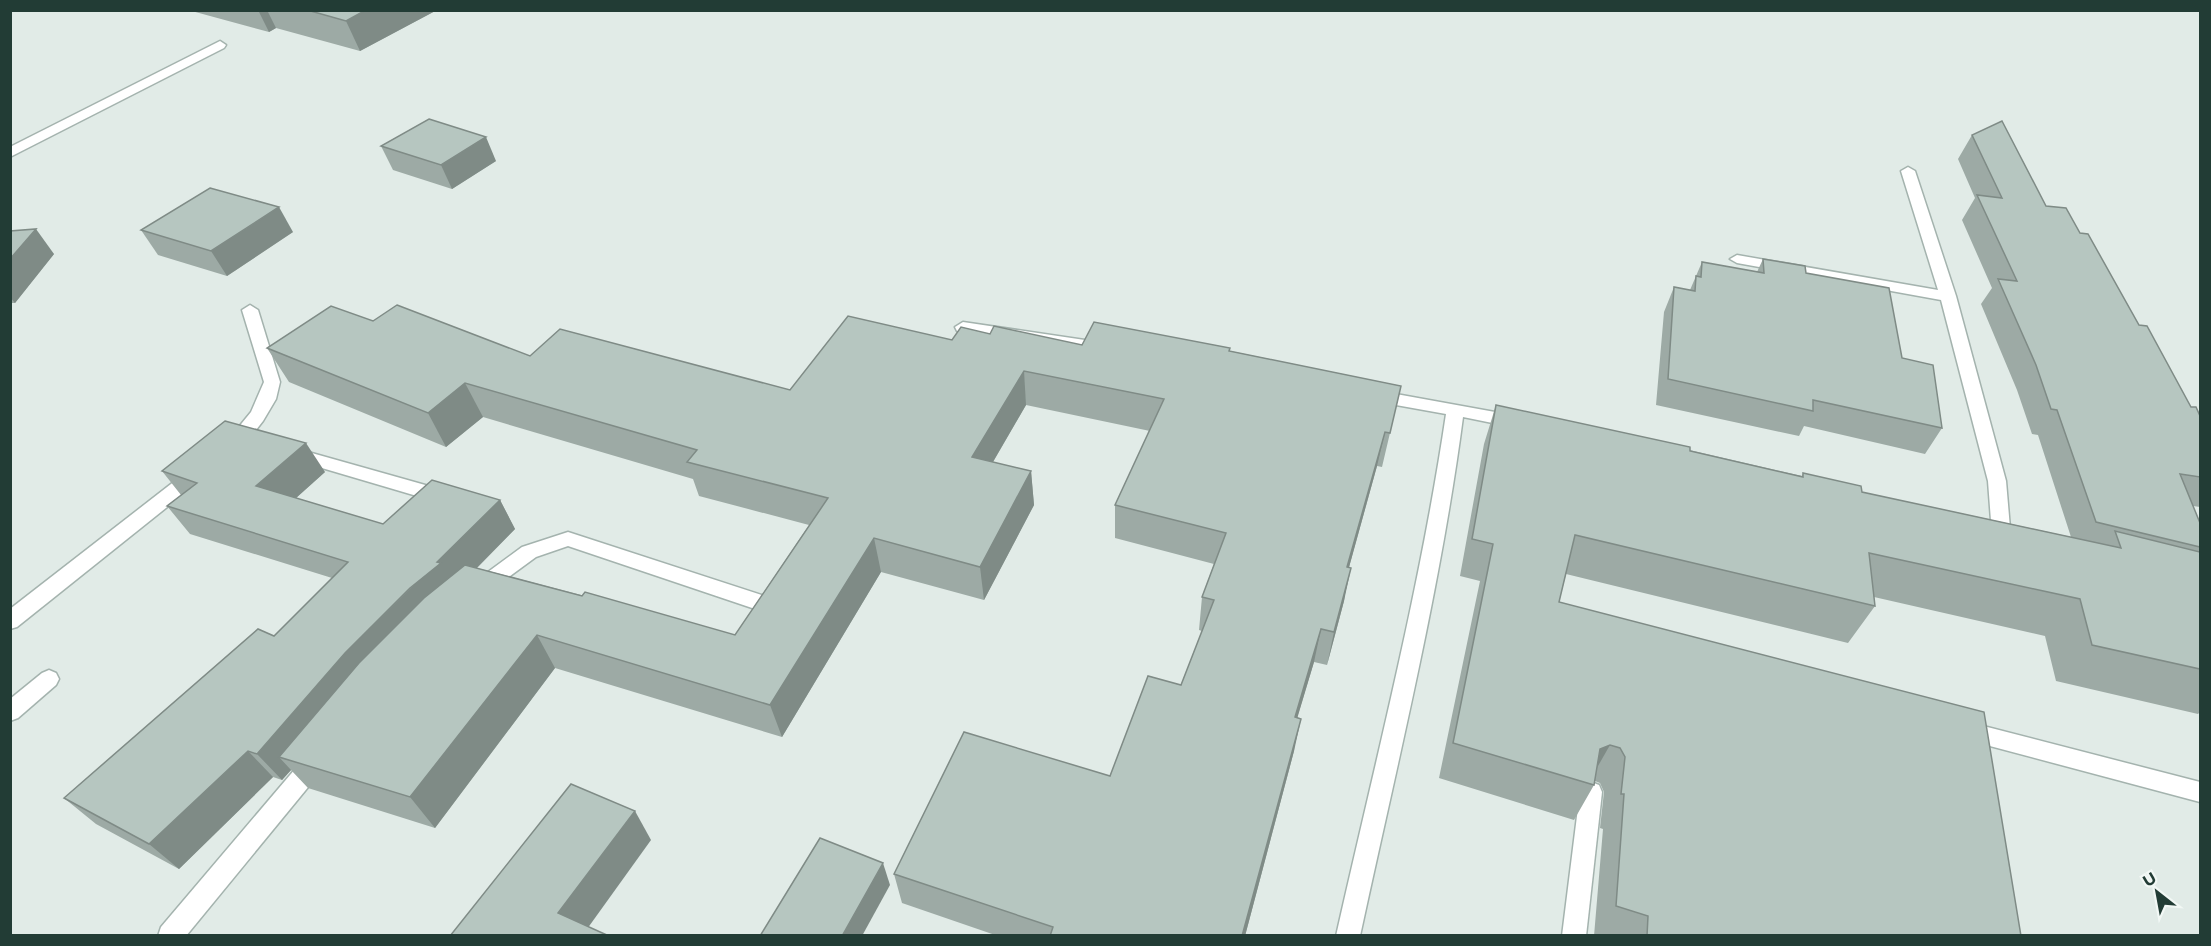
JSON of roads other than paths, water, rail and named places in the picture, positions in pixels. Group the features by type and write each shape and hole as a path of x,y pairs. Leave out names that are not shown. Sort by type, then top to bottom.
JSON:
{"street":[{"path":"10,153 220,45"},
{"path":"1908,171 1948,296 1996,482 2002,540"},
{"path":"1737,259 1948,296"},
{"path":"10,621 240,439 261,411 272,381 250,310"},
{"path":"963,327 1126,352"},
{"path":"1361,394 1530,424"},
{"path":"1348,936 1426,578 1444,489 1455,411"},
{"path":"240,439 454,500"},
{"path":"1979,534 2024,545"},
{"path":"463,603 528,552 568,539 764,604"},
{"path":"10,712 49,679"},
{"path":"1943,724 2200,792"},
{"path":"170,936 327,747"},
{"path":"1574,936 1591,792"}]}
